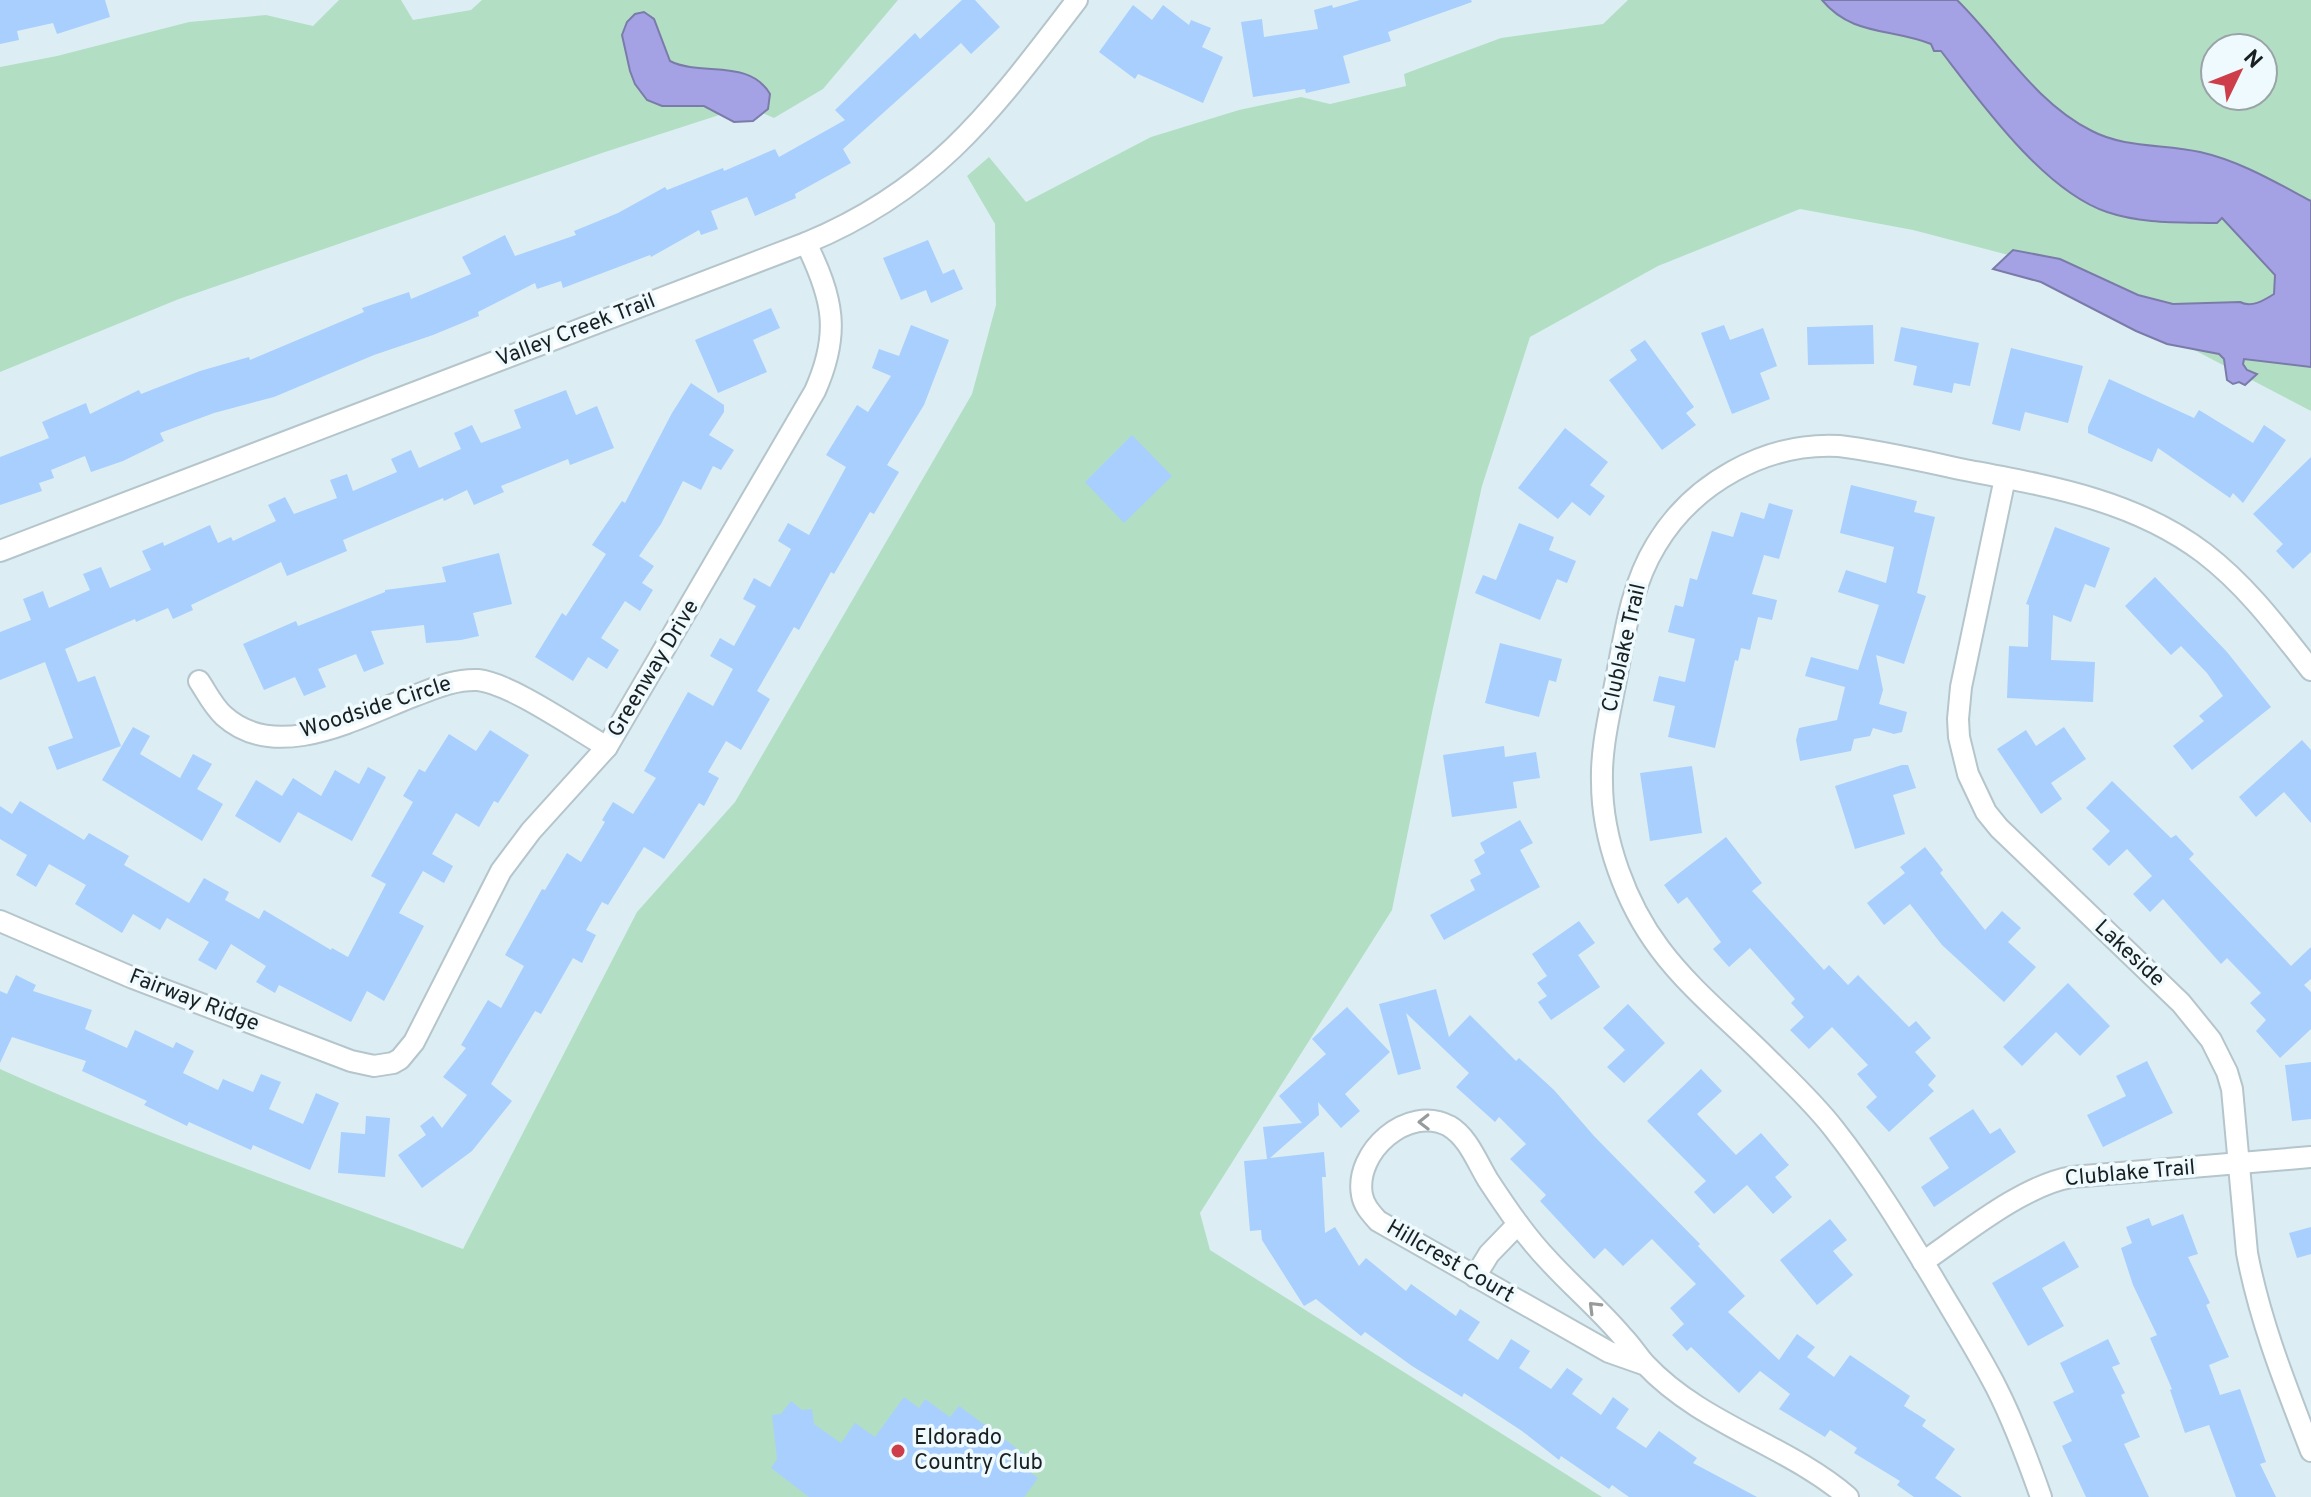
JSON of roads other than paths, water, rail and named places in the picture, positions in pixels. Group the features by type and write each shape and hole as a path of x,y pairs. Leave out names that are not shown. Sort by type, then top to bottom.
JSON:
{"street":[{"name":"Valley Creek Trail","path":"0,551 845,226 896,196 950,153 992,110 1077,0"},
{"name":"Greenway Drive","path":"393,1063 414,1042 491,889 512,855 607,747 822,376 830,346 830,306 824,281 806,243"},
{"name":"Clublake Trail","path":"2041,1497 1998,1390 1865,1169 1831,1124 1671,962 1649,932 1628,893 1613,850 1603,802 1602,762 1638,581 1663,533 1706,488 1760,459 1789,449 1820,445 1860,448 2108,502 2173,532 2202,551 2239,583 2311,670"},
{"name":"Lakeside","path":"2005,478 1961,687 1959,737 1968,774 1986,812 2015,846 2181,1003 2203,1028 2221,1056 2232,1089 2251,1276 2268,1338 2311,1451"},
{"name":"Woodside Circle","path":"199,681 214,705 232,722 252,731 293,736 336,726 452,682 486,681 508,690 607,747"},
{"name":"Fairway Ridge","path":"0,921 133,978 351,1061 374,1066 393,1063"},
{"name":"Hillcrest Court","path":"1646,1365 1609,1352 1387,1228 1365,1205 1362,1188 1363,1176 1372,1155 1386,1137 1402,1125 1420,1121 1438,1122 1456,1131 1518,1224 1551,1264 1622,1335 1646,1365 1719,1421 1807,1469 1848,1497"},
{"name":"Clublake Trail","path":"1923,1262 2049,1182 2072,1177 2311,1157"},
{"path":"1475,1277 1489,1254 1518,1224"}],"water":[{"path":"1822,0 1957,0 2036,88 2071,119 2092,131 2117,140 2215,156 2257,173 2311,201 2311,367 2244,359 2247,370 2257,374 2245,385 2239,382 2233,384 2227,380 2224,359 2219,354 2167,344 2041,282 1993,269 2013,250 2060,259 2138,295 2173,304 2253,304 2274,294 2275,275 2222,218 2217,223 2147,220 2120,216 2083,201 2037,166 2015,143 1941,51 1934,51 1931,44 1916,39 1859,26 1834,12"},
{"path":"644,12 654,19 670,61 683,66 750,76 770,94 768,109 753,121 734,122 704,106 662,106 647,100 630,71 622,35 627,22 635,14"}],"place":[{"name":"Eldorado Country Club","path":"898,1451"}]}
